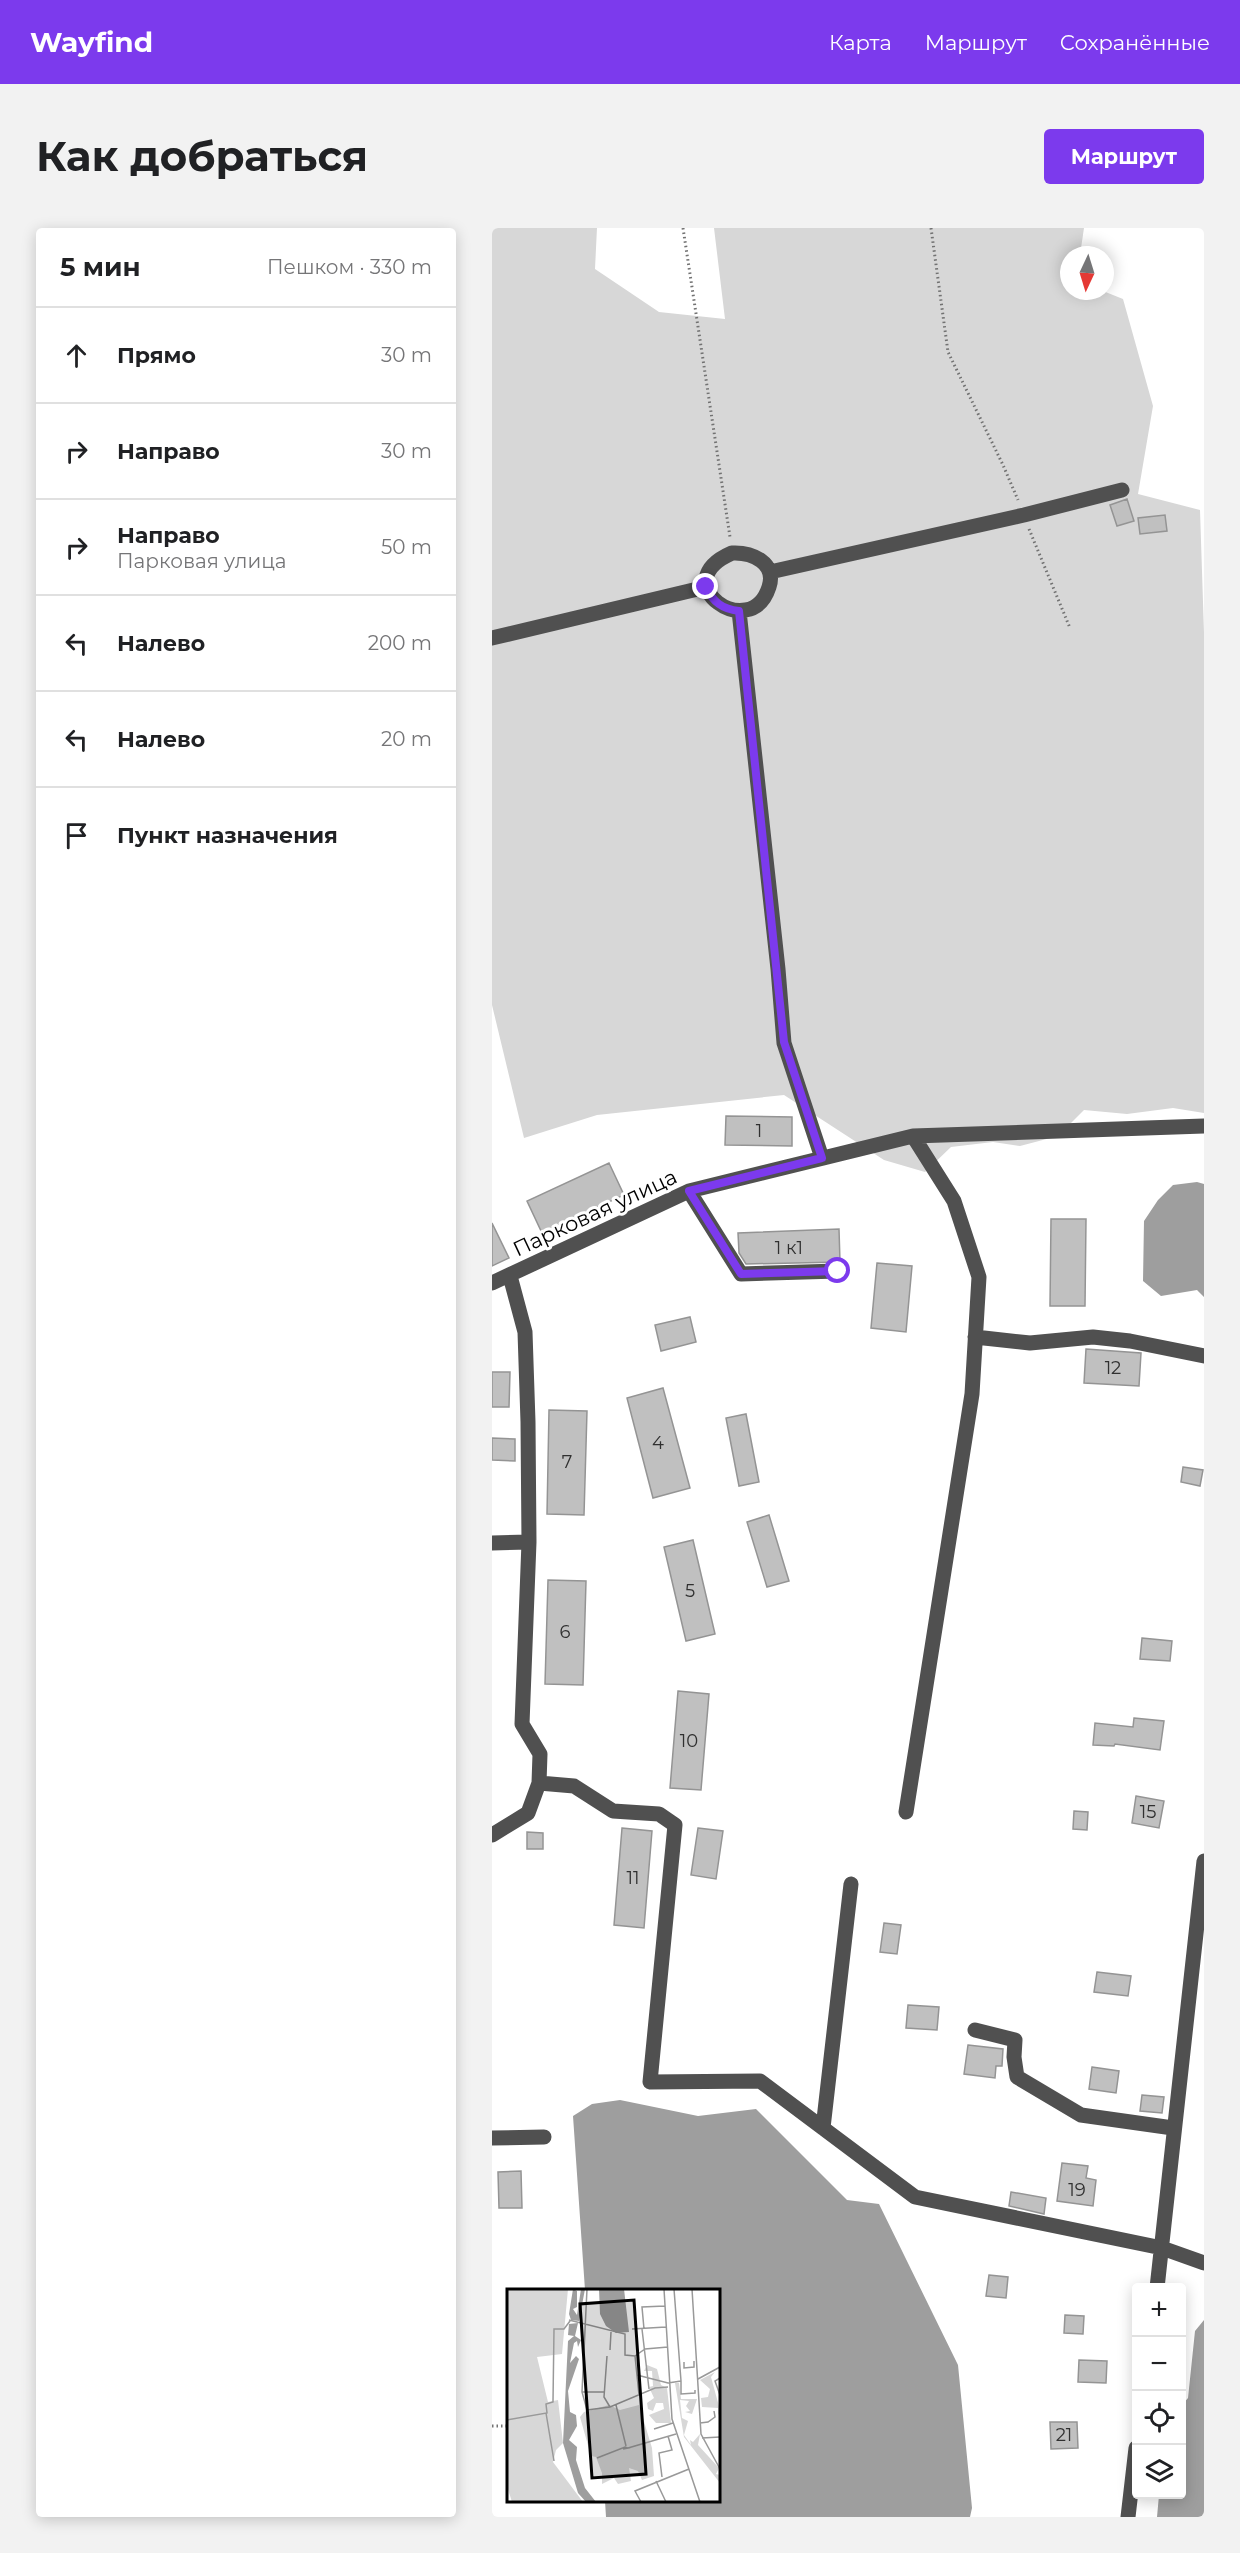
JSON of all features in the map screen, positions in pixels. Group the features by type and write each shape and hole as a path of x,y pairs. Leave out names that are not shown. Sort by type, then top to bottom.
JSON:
{"street":[{"path":"770,573 1024,515 1122,490"},
{"path":"732,553 755,556 764,563 770,573 770,584 759,603 739,611 718,604 710,597 706,587 713,565 732,553"},
{"path":"492,638 706,587"},
{"path":"739,611 784,1042 822,1158"},
{"name":"Парковая улица","path":"492,1283 689,1191 913,1136 1204,1126"},
{"path":"906,1812 972,1394 979,1277 954,1201 913,1136"},
{"path":"689,1191 741,1274 838,1271"},
{"path":"492,1835 528,1813 539,1783 540,1754 522,1724 529,1542 525,1332 510,1276"},
{"path":"975,1337 1030,1343 1102,1338 1130,1341 1204,1356"},
{"path":"492,1543 529,1542"},
{"path":"539,1783 574,1786 613,1811 659,1814 675,1826 650,2082 759,2081 915,2198 1161,2248 1204,2263"},
{"path":"1157,2283 1204,1861"},
{"path":"823,2128 851,1884"},
{"path":"975,2030 1015,2040 1014,2057 1017,2077 1081,2115 1173,2128"},
{"path":"492,2138 544,2137"},
{"path":"1128,2517 1132,2486"}],"path":[{"path":"683,228 732,553"},
{"path":"931,228 948,352 1003,465 1070,628"}],"shaded area":[{"path":"492,228 597,228 595,269 659,312 725,319 714,228 1084,228 1081,246 1060,246 1060,300 1114,300 1114,295 1123,299 1153,406 1138,494 1200,510 1204,633 1204,1113 1173,1108 1127,1114 1084,1110 1058,1136 1020,1146 993,1142 951,1147 925,1172 884,1160 784,1095 597,1115 524,1138 492,1005"},
{"path":"1197,1182 1204,1184 1204,1297 1197,1290 1161,1296 1143,1281 1144,1221 1158,1200 1173,1185"},
{"path":"620,2100 698,2116 756,2109 847,2200 879,2204 958,2365 972,2508 970,2517 606,2517 605,2502 720,2502 720,2289 585,2289 573,2116 592,2104"},
{"path":"1204,2320 1204,2517 1157,2517 1159,2499 1186,2499 1186,2400 1195,2331"}],"building":[{"path":"1127,499 1134,521 1117,526 1110,505"},
{"path":"1165,515 1167,531 1140,534 1138,518"},
{"path":"726,1116 792,1117 792,1146 725,1145"},
{"path":"609,1163 624,1195 542,1233 527,1201"},
{"path":"1051,1219 1086,1219 1085,1306 1050,1306"},
{"path":"492,1223 509,1258 492,1266"},
{"path":"839,1229 840,1262 746,1264 739,1253 738,1233"},
{"path":"877,1263 912,1266 906,1332 871,1328"},
{"path":"690,1317 696,1342 661,1351 655,1325"},
{"path":"1086,1349 1141,1353 1139,1386 1084,1383"},
{"path":"492,1372 510,1372 509,1407 492,1407"},
{"path":"663,1388 690,1488 653,1498 627,1398"},
{"path":"549,1410 587,1411 584,1515 547,1514"},
{"path":"746,1414 759,1482 739,1486 726,1418"},
{"path":"492,1438 515,1439 515,1461 492,1460"},
{"path":"1183,1467 1203,1470 1200,1486 1181,1482"},
{"path":"769,1515 789,1581 767,1587 747,1522"},
{"path":"693,1540 715,1634 686,1641 664,1547"},
{"path":"548,1580 586,1581 583,1685 545,1684"},
{"path":"1142,1638 1172,1641 1170,1661 1140,1659"},
{"path":"678,1691 709,1694 701,1790 670,1788"},
{"path":"1134,1718 1164,1721 1160,1750 1115,1744 1114,1746 1093,1745 1095,1723 1133,1727"},
{"path":"1136,1796 1164,1801 1159,1828 1132,1823"},
{"path":"1074,1811 1088,1812 1087,1830 1073,1829"},
{"path":"622,1828 652,1831 644,1928 614,1925"},
{"path":"698,1828 723,1831 716,1879 691,1875"},
{"path":"527,1832 543,1833 543,1849 527,1849"},
{"path":"884,1923 901,1925 897,1954 880,1952"},
{"path":"1097,1972 1131,1976 1128,1996 1094,1992"},
{"path":"908,2005 939,2007 937,2030 906,2028"},
{"path":"968,2045 1003,2049 1002,2066 996,2066 995,2078 964,2074"},
{"path":"1092,2067 1119,2071 1116,2093 1089,2089"},
{"path":"1142,2095 1164,2097 1162,2113 1140,2111"},
{"path":"1062,2163 1088,2166 1086,2178 1096,2180 1093,2206 1057,2201"},
{"path":"521,2171 522,2208 499,2208 498,2172"},
{"path":"1011,2192 1046,2198 1044,2214 1009,2206"},
{"path":"989,2275 1008,2277 1006,2298 986,2296"},
{"path":"1065,2315 1084,2316 1083,2334 1064,2333"},
{"path":"1079,2360 1107,2361 1106,2383 1078,2382"},
{"path":"1050,2422 1077,2422 1078,2448 1051,2449"}],"route":[{"path":"706,587 710,597 718,604 739,611 784,1042 822,1158 689,1191 741,1274 838,1271"}]}
